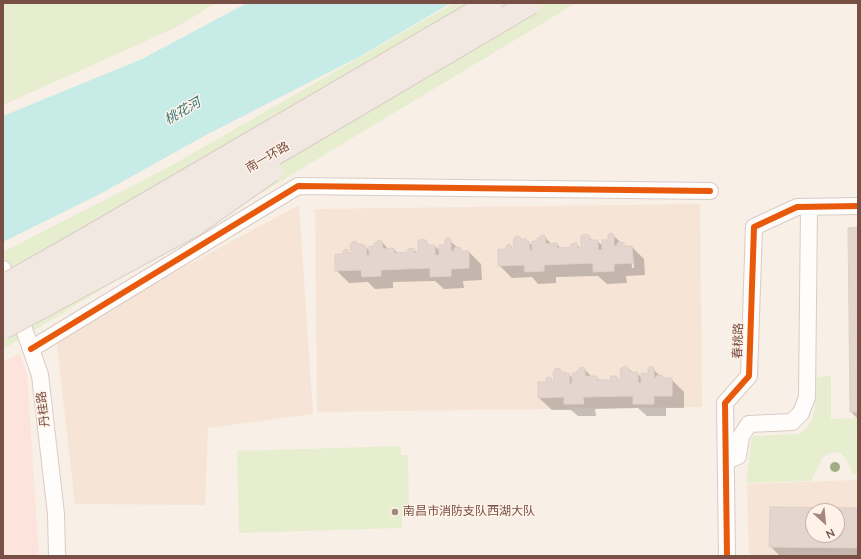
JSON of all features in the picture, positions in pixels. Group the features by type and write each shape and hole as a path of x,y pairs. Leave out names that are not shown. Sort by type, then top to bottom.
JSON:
{"highway":[{"name":"南一环路","path":"3,286 490,3"},
{"name":"南一环路","path":"3,309 284,149 531,3"},
{"path":"3,328 194,225 394,84"}],"street":[{"path":"31,349 298,186 710,191"},
{"name":"春桃路","path":"727,556 725,403 749,376 754,227 797,207 858,206"},
{"path":"726,461 738,456 741,436 749,424 792,422 801,413 807,397 809,207"},
{"name":"丹桂路","path":"3,269 40,375 56,514 57,556"}],"shaded area":[{"path":"700,204 702,407 317,412 315,209"},
{"path":"299,205 313,414 208,428 205,505 75,504 56,336"},
{"path":"20,353 27,375 39,556 3,556 3,362"},
{"path":"858,480 858,556 749,556 747,484"}],"green space":[{"path":"3,3 216,3 175,28 3,105"},
{"path":"454,3 576,3 3,349 3,252 169,167"},
{"path":"831,375 831,419 858,418 858,434 856,435 858,474 853,475 847,460 841,453 832,452 822,458 811,481 746,483 752,436 800,434 811,422 815,409 815,378"},
{"path":"401,446 401,455 408,455 409,511 402,511 402,528 239,533 237,451"}],"water":[{"name":"桃花河","path":"247,3 451,3 359,57 206,135 100,194 3,242 3,116 142,59"}],"building":[{"path":"858,227 858,412 850,412 848,228"},
{"path":"611,233 614,235 614,246 617,246 617,243 620,242 624,243 624,246 632,246 633,263 614,264 614,271 593,272 593,263 544,265 544,271 525,272 524,265 498,266 498,249 506,249 506,246 509,244 511,245 511,249 514,248 513,240 516,236 529,241 530,251 532,251 532,241 537,241 537,238 540,238 540,236 543,235 545,236 546,244 557,243 557,248 571,247 571,244 577,243 577,248 581,248 581,236 586,234 590,236 590,240 598,240 598,250 602,250 602,240 608,240 608,235"},
{"path":"448,238 451,240 451,251 454,251 454,248 457,247 461,248 461,251 469,251 469,268 451,269 451,276 430,277 430,268 381,270 381,276 362,277 361,270 335,271 335,254 343,254 345,249 348,250 348,254 351,253 350,245 353,241 366,246 367,256 369,256 369,246 374,246 374,243 377,243 379,240 382,241 383,249 394,248 394,253 408,252 408,249 414,248 414,253 418,252 418,241 423,239 427,241 427,245 435,245 435,255 439,255 439,245 445,245 445,240"},
{"path":"626,366 630,372 638,372 638,383 641,383 641,373 648,373 648,368 651,366 654,368 654,378 660,375 664,378 672,378 672,396 654,396 654,404 633,404 633,396 583,397 584,404 564,404 564,397 538,398 538,382 546,382 546,378 548,377 551,378 551,381 554,381 553,372 556,368 560,369 561,372 566,372 566,374 569,373 570,384 572,384 572,373 577,373 576,371 579,371 579,368 582,367 585,369 585,376 597,376 597,380 611,380 610,376 617,376 617,380 621,380 620,369"},
{"path":"770,507 805,507 805,543 845,543 845,508 858,508 858,548 769,547"}],"cycle path":[{"path":"31,349 298,186 710,191"},
{"path":"727,556 725,403 749,376 754,227 797,207 858,206"}],"place":[{"name":"南昌市消防支队西湖大队","path":"395,512"}]}
